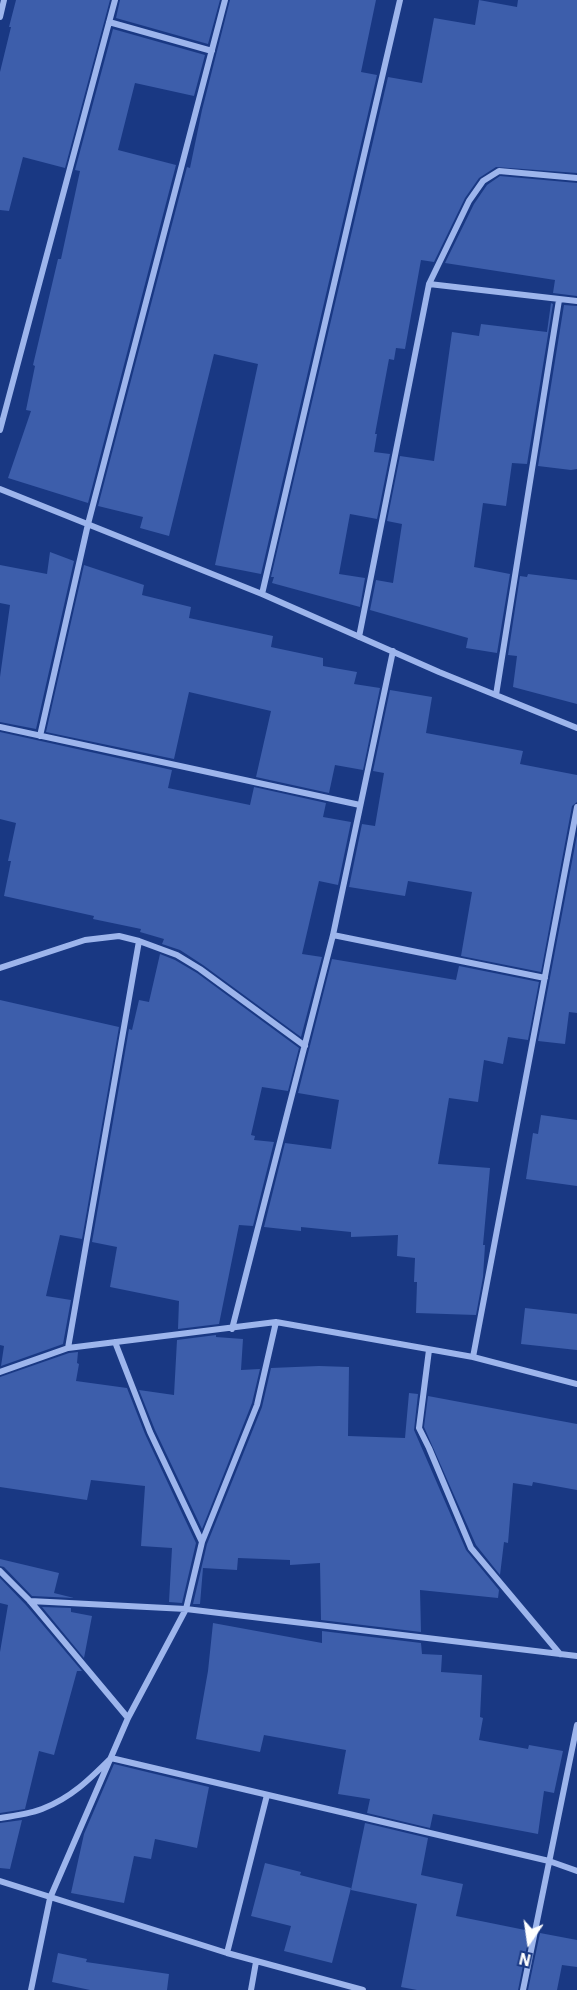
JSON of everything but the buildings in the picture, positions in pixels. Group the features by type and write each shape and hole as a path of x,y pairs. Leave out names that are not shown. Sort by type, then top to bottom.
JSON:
{"street":[{"path":"0,17 4,0"},
{"path":"0,430 115,0"},
{"path":"40,736 88,524 225,0"},
{"path":"262,594 400,0"},
{"path":"109,22 212,51"},
{"path":"359,637 429,284 469,201 483,181 499,171 577,178"},
{"path":"429,284 577,301"},
{"path":"496,695 559,300"},
{"path":"0,489 262,594 577,728"},
{"path":"232,1329 333,935 393,651"},
{"path":"0,727 360,805"},
{"path":"473,1358 577,807"},
{"path":"333,935 544,978"},
{"path":"0,968 85,940 119,936 139,941 177,955 200,969 305,1047"},
{"path":"68,1348 139,941"},
{"path":"0,1371 68,1348 276,1322 473,1358 577,1384"},
{"path":"31,1990 50,1898 128,1718 186,1609 202,1542 257,1405 276,1322"},
{"path":"115,1342 150,1432 202,1542"},
{"path":"429,1350 419,1428 424,1440 471,1548 560,1654"},
{"path":"0,1571 30,1601 128,1718"},
{"path":"30,1601 186,1609 577,1656"},
{"path":"523,1990 577,1725"},
{"path":"111,1758 549,1861 577,1870"},
{"path":"0,1818 41,1810 67,1798 111,1758"},
{"path":"226,1953 267,1794"},
{"path":"0,1881 226,1953 363,1990"},
{"path":"251,1990 256,1962"}]}
